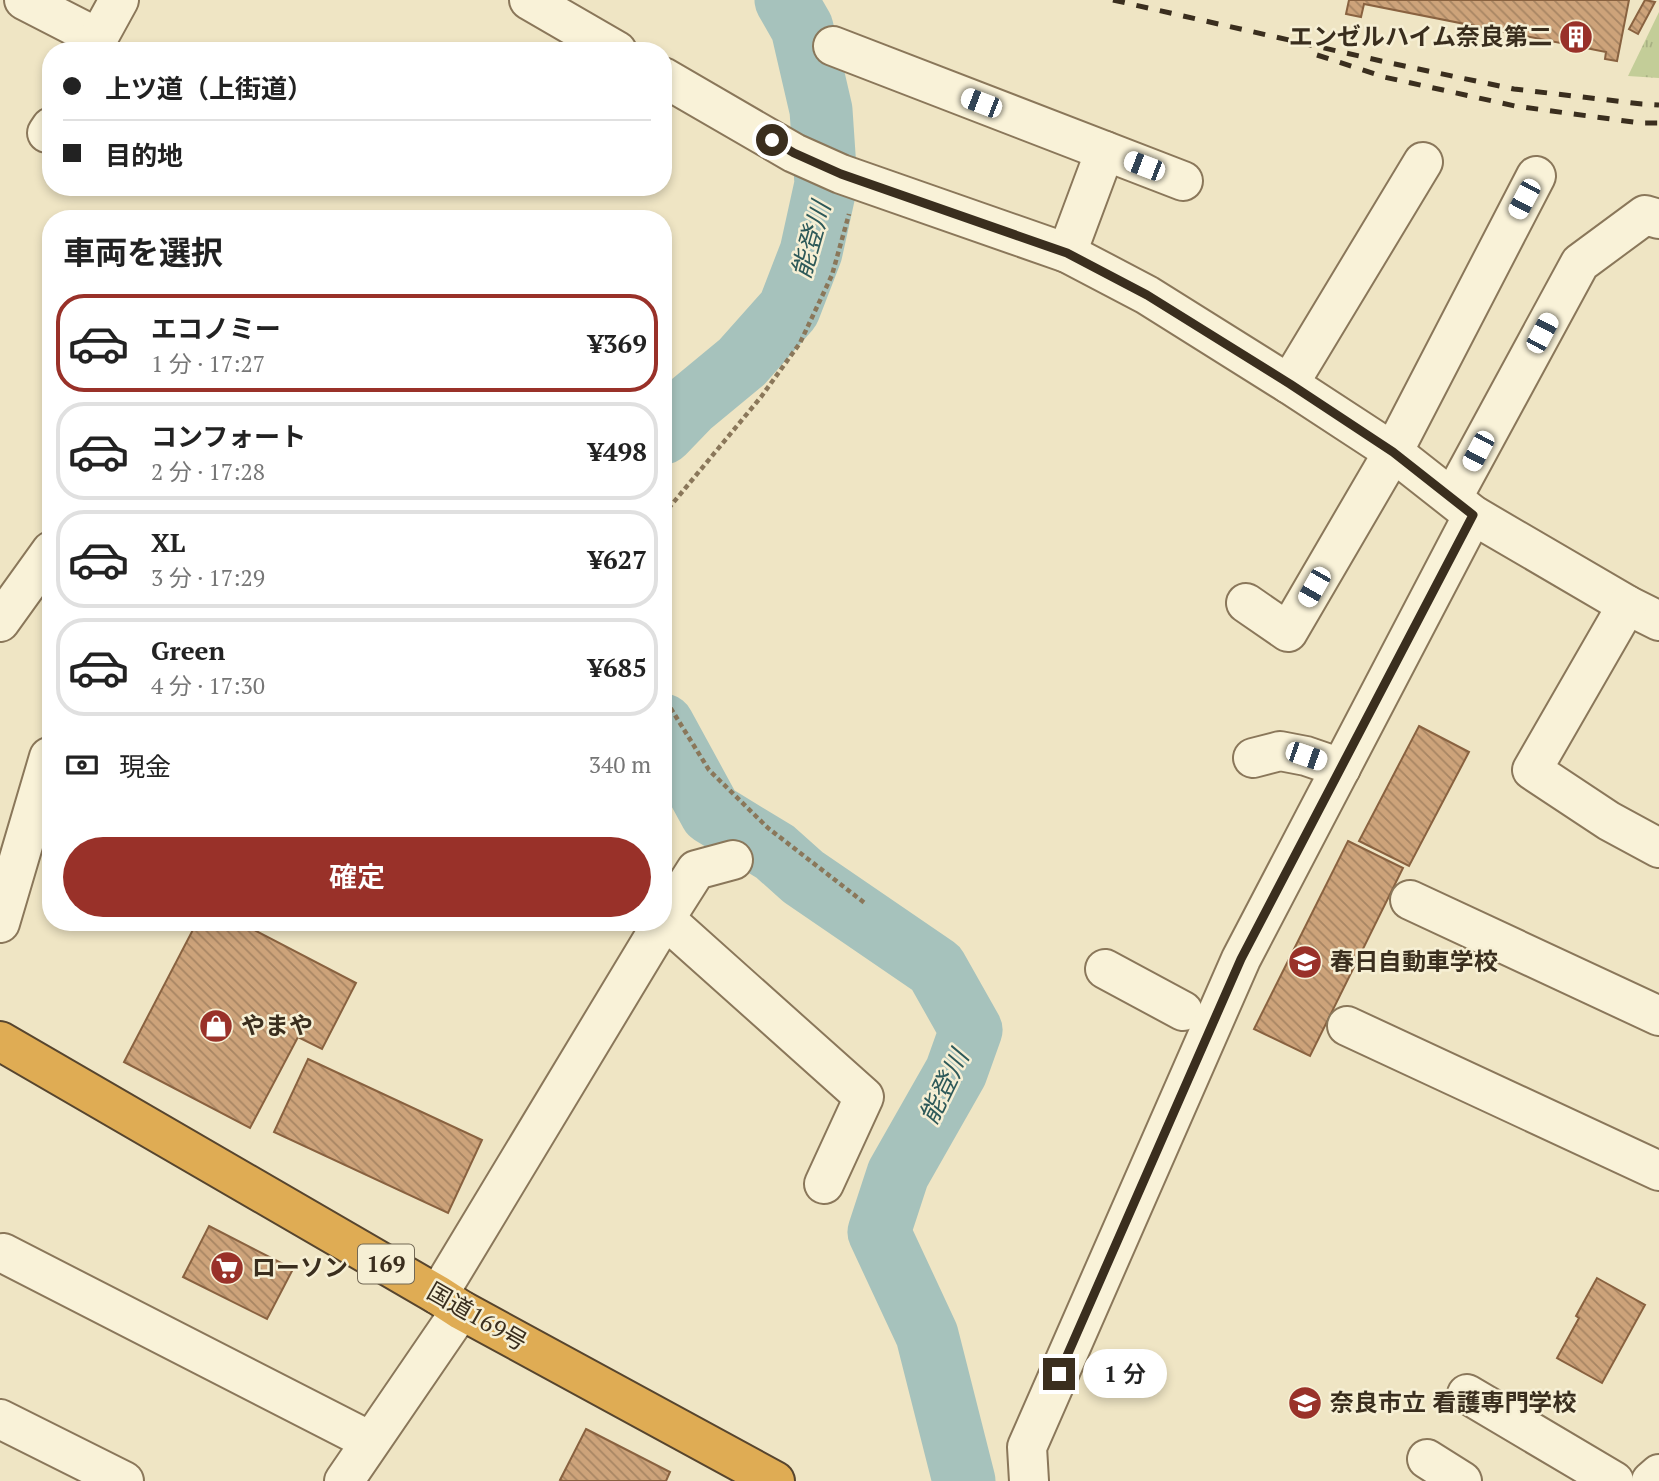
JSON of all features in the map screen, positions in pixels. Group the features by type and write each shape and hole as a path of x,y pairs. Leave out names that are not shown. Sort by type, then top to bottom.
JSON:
{"highway":[{"name":"国道169号","path":"0,1041 449,1302 775,1481"}],"street":[{"path":"24,0 91,42"},
{"path":"95,42 118,0"},
{"path":"529,0 601,42"},
{"path":"833,46 1183,181"},
{"path":"672,82 801,155 850,176 1067,253 1147,295 1393,452 1463,506 1643,613 1532,770 1609,821 1659,848"},
{"path":"1067,253 1105,151"},
{"path":"1290,384 1423,162"},
{"path":"1246,603 1288,632 1393,452 1536,176"},
{"path":"1029,1481 1027,1447 1241,959 1341,768 1580,263 1645,215 1659,219"},
{"path":"0,622 42,564"},
{"path":"1253,758 1280,751 1306,756 1341,768"},
{"path":"0,923 42,805"},
{"path":"672,908 696,870 733,860"},
{"path":"1410,900 1659,1016"},
{"path":"672,928 864,1097 824,1184"},
{"path":"344,1481 370,1441 658,931"},
{"path":"1105,969 1183,1011"},
{"path":"1347,1026 1659,1171"},
{"path":"3,1254 370,1441"},
{"path":"1468,1394 1614,1481"},
{"path":"0,1419 124,1481"},
{"path":"1427,1459 1462,1481"},
{"path":"1651,1481 1659,1474"}],"path":[{"path":"672,504 761,397 800,343 832,275 850,176"},
{"path":"672,712 709,770 768,828 866,904"}],"green space":[{"path":"1659,12 1659,78 1628,76"}],"building":[{"name":"エンゼルハイム奈良第二","path":"1349,0 1629,0 1617,61 1605,59 1606,52 1364,4 1361,17 1346,14"},
{"path":"1645,0 1655,2 1638,34 1629,29"},
{"path":"1419,726 1469,752 1409,866 1359,841"},
{"path":"1348,841 1403,868 1310,1056 1254,1029"},
{"path":"192,931 256,931 356,983 322,1049 298,1037 250,1128 124,1062"},
{"path":"308,1059 482,1140 448,1213 274,1132"},
{"path":"209,1226 293,1269 267,1319 183,1277"},
{"path":"1597,1278 1645,1305 1602,1383 1557,1358"},
{"path":"586,1429 670,1472 666,1481 560,1480"}],"waterway":[{"name":"能登川","path":"672,424 690,405 742,362 789,309 811,252 826,184 821,110 802,28 786,0"},
{"name":"能登川","path":"672,742 711,813 775,852 803,877 936,968 971,1030 956,1072 898,1174 879,1232 927,1335 964,1481"}],"railway":[{"path":"1113,0 1514,89 1659,105"},
{"path":"1317,55 1384,77 1515,106 1640,123 1659,123"}],"place":[{"name":"エンゼルハイム奈良第二","path":"1576,37"},
{"name":"春日自動車学校","path":"1305,962"},
{"name":"やまや","path":"216,1026"},
{"name":"ローソン","path":"227,1268"},
{"name":"奈良市立 看護専門学校","path":"1305,1403"}],"route":[{"path":"772,140 841,174 1067,253 1147,295 1393,452 1473,515 1241,959 1059,1374"}]}
